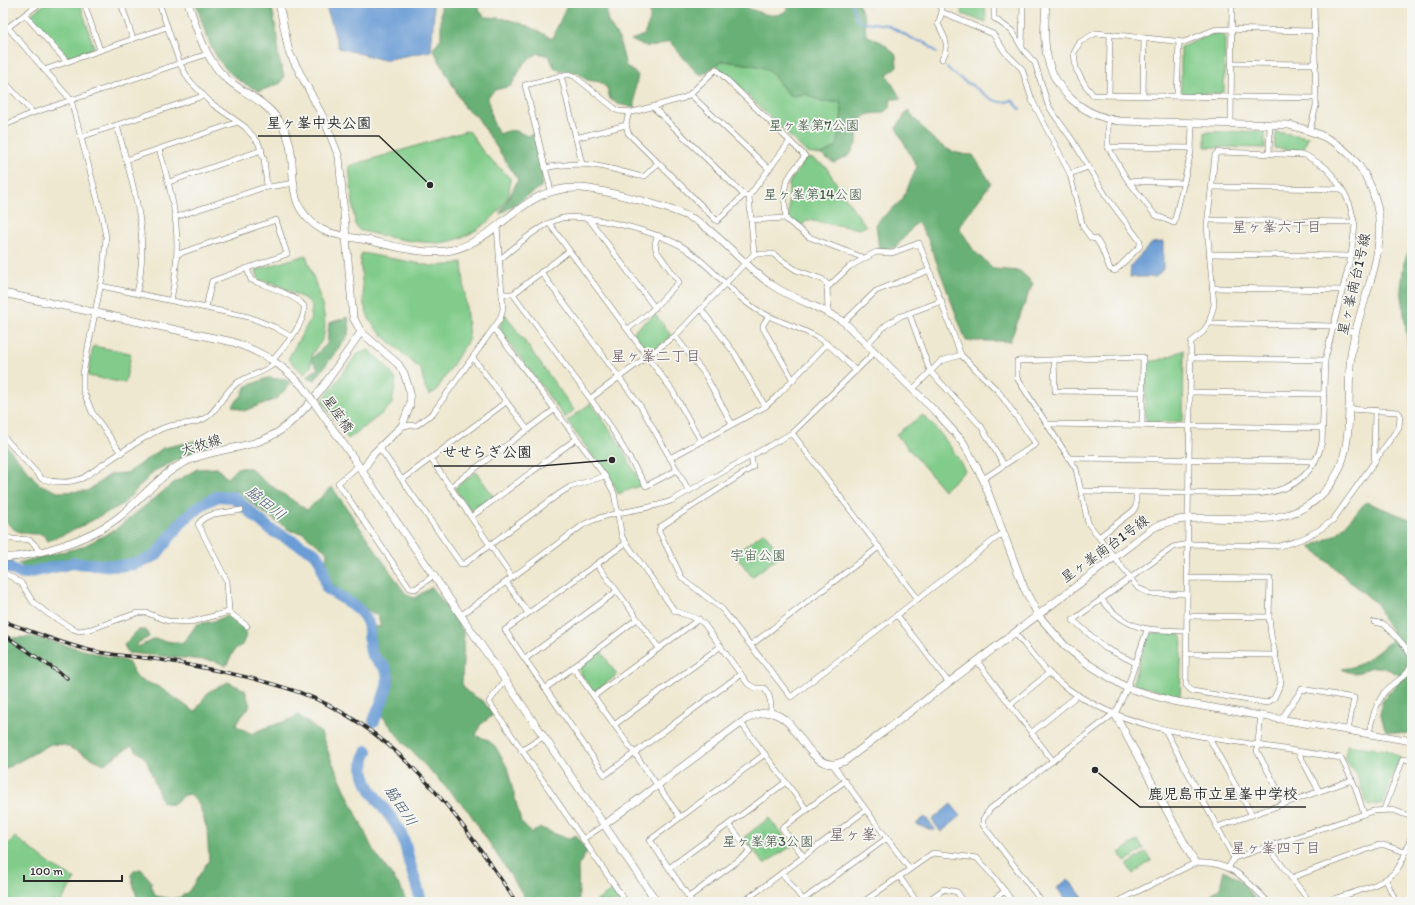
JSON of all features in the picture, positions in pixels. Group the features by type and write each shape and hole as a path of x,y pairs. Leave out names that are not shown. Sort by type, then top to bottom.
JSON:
{"street":[{"path":"5,29 40,3"},
{"path":"84,3 100,50"},
{"path":"121,3 133,39"},
{"path":"159,3 180,64 189,80 203,96 252,134 262,150 267,186"},
{"path":"188,3 207,54 221,74 232,84 268,108 278,119 290,145 298,204 309,220 326,231 413,249 438,252 464,246 482,238 533,198 551,191 569,188 592,190 673,210 700,222 744,263 776,288 828,312 844,322 954,430 971,455 983,479 1024,588 1038,615 1051,632 1071,651 1088,664 1127,688 1172,701 1282,718 1412,741"},
{"path":"279,3 289,52 324,119 338,152 347,236 351,310 361,332 386,352 404,372 410,392 410,405 402,426 379,447 360,469 338,483 410,588 415,588 433,576"},
{"path":"939,3 942,12 938,24 947,45 947,51 942,59"},
{"path":"942,12 978,26 992,34 1022,69 1032,100 1070,174 1083,227 1091,238 1096,240 1101,247 1110,269 1116,270 1140,246 1140,241 1106,196 1048,105 1035,63 1022,47 1012,31 994,18 994,3"},
{"path":"1022,47 1023,3"},
{"name":"星ヶ峯南台1号線","path":"833,764 845,761 1153,528 1173,520 1188,518 1278,518 1300,510 1311,504 1334,480 1343,462 1348,437 1351,359 1356,333 1378,248 1380,221 1376,200 1369,183 1356,162 1335,143 1310,130 1289,125 1192,123 1108,119 1084,109 1074,102 1059,85 1053,75 1045,44 1046,3"},
{"path":"1231,123 1232,3"},
{"path":"1310,130 1315,112 1316,98 1314,3"},
{"path":"25,14 67,62"},
{"path":"3,22 5,29 71,100 105,227 105,259 83,373 83,390 92,412 121,453"},
{"path":"44,70 167,27"},
{"path":"1315,31 1216,29 1189,41 1178,42 1096,33 1085,38 1077,47 1074,53 1074,61 1076,69 1084,85 1094,95 1316,98"},
{"path":"1109,95 1110,34"},
{"path":"1143,96 1144,38"},
{"path":"1177,96 1178,42"},
{"path":"3,126 33,113 207,54"},
{"path":"1231,63 1316,64"},
{"path":"551,191 525,85 568,74 574,76 618,111 629,112 676,101 690,94 716,69 805,156 786,182 784,189 786,218"},
{"path":"561,75 582,164"},
{"path":"3,80 33,113"},
{"path":"690,94 769,169"},
{"path":"81,138 203,96"},
{"path":"653,107 747,195 754,254"},
{"path":"629,112 626,125 628,133 717,221 747,195 790,141"},
{"path":"1108,119 1108,147 1129,182 1155,215 1174,223 1191,148 1192,123"},
{"path":"126,160 238,122"},
{"path":"1269,154 1270,124"},
{"path":"117,125 138,205 143,239 142,263 137,293"},
{"path":"576,138 626,125"},
{"path":"1108,147 1191,148"},
{"path":"159,149 169,182 176,217 178,254 176,278 171,300"},
{"path":"169,182 262,150"},
{"path":"1081,492 1136,492 1189,493 1256,494 1278,492 1298,481 1315,461 1320,448 1322,428 1325,360 1332,326 1351,256 1354,233 1354,222 1350,205 1342,189 1325,168 1305,155 1218,152 1215,155 1213,187 1208,220 1209,254 1214,305 1209,323 1203,332 1191,342 1189,493 1187,578 1186,685 1192,691 1267,703 1274,698 1281,683 1271,635 1269,617 1270,579 1187,578"},
{"path":"545,168 564,164 596,164 639,176 645,176 658,163"},
{"path":"1070,174 1088,167"},
{"path":"1129,182 1184,183"},
{"path":"176,217 267,186 295,183"},
{"path":"1213,187 1342,189"},
{"path":"499,260 540,227 568,218 589,219 658,235 687,249 745,302 768,317 819,339 827,344 856,371"},
{"path":"751,220 786,218 809,237 864,258"},
{"path":"589,219 655,308"},
{"path":"178,254 276,220 287,254 212,281 206,307"},
{"path":"1208,220 1354,222"},
{"path":"549,223 672,390 700,441"},
{"path":"402,426 417,425 433,413 494,329 502,315 497,226"},
{"path":"628,329 655,308 679,282 656,250 655,243 658,235"},
{"path":"827,288 849,267 876,252 892,254 920,243 961,355 998,391 1036,444 983,479"},
{"path":"502,294 513,294 569,251"},
{"path":"590,398 648,358 675,336 754,254 772,254 796,270 822,279 827,284 828,312"},
{"path":"1209,254 1351,256"},
{"path":"3,436 42,479 50,481 75,481 148,436 168,426 195,422 208,417 224,395 237,383 268,370 292,337 304,313 303,304 268,286 251,280 247,268"},
{"path":"844,322 876,291 930,270"},
{"path":"541,272 641,407 689,491"},
{"path":"101,286 248,316 292,337"},
{"path":"1212,288 1342,290"},
{"name":"星座橋","path":"3,293 94,314 233,342 261,352 275,361 303,387 352,456 657,902"},
{"path":"513,294 618,436 646,486 677,470"},
{"path":"867,344 886,325 909,313 942,301"},
{"path":"701,309 735,354 765,406"},
{"path":"909,313 930,371 981,426 1004,465"},
{"path":"768,317 763,328 793,380"},
{"path":"1209,323 1332,326 1356,333"},
{"path":"494,329 605,476 614,493 621,532 626,543 674,610 699,618 751,686 764,688 770,695 771,714"},
{"name":"大牧線","path":"3,558 39,552 75,540 110,523 128,509 159,479 183,463 203,455 251,444 281,430 303,410 361,332"},
{"path":"675,336 704,373 732,424"},
{"path":"670,458 765,406 793,380 827,344"},
{"path":"460,616 583,525 600,517 660,505 689,491 792,433 875,352"},
{"path":"913,389 941,361 961,355"},
{"path":"1142,425 1143,357 1017,361 1017,378 1076,469 1088,523 1138,588 1151,594 1187,594"},
{"path":"473,358 528,430"},
{"path":"1191,358 1325,360"},
{"path":"1054,360 1055,391 1142,392"},
{"path":"1190,392 1324,394"},
{"path":"402,480 506,402"},
{"path":"1136,663 1105,648 1073,620 1168,549 1188,544 1279,546 1289,544 1320,529 1333,520 1399,427 1400,415 1398,412 1348,409"},
{"path":"450,487 554,410"},
{"path":"1374,463 1375,410"},
{"path":"1046,424 1322,428"},
{"path":"792,433 918,599"},
{"path":"471,517 576,438"},
{"path":"379,447 461,564 464,564 570,487 605,476"},
{"path":"751,457 753,467 660,527 659,531 682,578 722,609 791,697 1003,533"},
{"path":"1069,458 1315,461"},
{"path":"431,459 512,577"},
{"path":"1099,537 1133,511 1136,506 1136,492"},
{"path":"229,612 228,581 198,524 210,514 229,513 241,510"},
{"path":"3,534 14,540 29,540 35,543 39,552"},
{"path":"626,543 505,630 605,775 741,674"},
{"path":"751,645 879,548"},
{"path":"597,564 659,648"},
{"path":"3,572 21,583 33,602 47,613 73,629 80,631 91,629 137,613 146,613 168,621 191,622 229,612"},
{"path":"506,582 528,613"},
{"path":"525,659 617,591"},
{"path":"1101,599 1117,616 1135,626 1146,630 1187,631"},
{"path":"229,612 247,626"},
{"path":"897,615 949,682"},
{"path":"1187,616 1269,617"},
{"path":"594,696 699,618"},
{"path":"546,688 638,619"},
{"path":"1369,734 1379,700 1391,686 1406,676 1412,664 1411,656 1384,624 1374,622"},
{"path":"1042,902 983,824 982,819 990,809 1115,714 1127,688 1146,630"},
{"path":"1014,633 1049,673 1078,695 1098,707 1115,714 1165,730 1341,758 1352,780 1364,814"},
{"path":"614,725 721,646"},
{"path":"1186,654 1276,655"},
{"path":"977,661 1053,761"},
{"path":"574,667 634,754 680,817"},
{"path":"1010,705 1049,673"},
{"path":"505,680 489,702 521,751 626,902"},
{"path":"1282,718 1302,689 1354,698 1348,730"},
{"path":"1031,732 1078,695"},
{"path":"583,840 741,723 755,715 771,714 790,722 818,759 833,764 909,868"},
{"path":"1115,714 1195,864"},
{"path":"1261,715 1256,745 1257,751 1286,803"},
{"path":"741,723 807,810"},
{"path":"1165,730 1234,858"},
{"path":"521,751 544,737"},
{"path":"1209,738 1252,815"},
{"path":"1298,752 1319,792"},
{"path":"692,902 650,840 765,754"},
{"path":"1384,809 1404,759 1412,761"},
{"path":"1217,827 1352,780"},
{"path":"804,857 782,828 845,781"},
{"path":"669,868 786,782"},
{"path":"1228,868 1234,858 1364,814 1384,809 1398,811 1412,817"},
{"path":"743,902 866,810"},
{"path":"689,897 750,852 729,824"},
{"path":"1324,902 1386,880 1399,867 1412,834"},
{"path":"782,873 802,901 887,838"},
{"path":"1291,878 1379,845 1384,844 1405,852"},
{"path":"1268,847 1310,902"},
{"path":"863,902 909,868 933,853 977,858 1005,891 1012,902"},
{"path":"1116,902 1195,864 1215,864 1228,868 1244,877 1268,902"},
{"path":"899,876 918,902"},
{"path":"1386,880 1396,902"},
{"path":"926,902 944,889 957,892 964,902"},
{"path":"990,902 1005,891"}],"green space":[{"path":"46,3 80,3 94,48 67,56 31,17 31,14"},
{"path":"196,3 271,3 278,39 278,56 284,76 281,83 260,91 233,76 216,56 205,32"},
{"path":"441,3 479,3 479,10 485,17 494,17 520,23 552,39 568,3 612,3 607,6 607,20 619,39 626,66 638,75 635,90 635,108 618,104 610,99 607,88 600,82 587,80 578,73 555,69 549,56 538,53 524,63 511,86 495,90 488,97 492,120 499,134 513,130 527,136 534,134 543,173 541,187 500,214 518,180 477,117 465,108 433,49 441,38"},
{"path":"637,3 734,3 765,14 773,15 780,14 786,10 791,3 858,3 865,19 866,35 883,43 896,55 897,66 887,75 901,99 891,99 890,108 882,113 869,114 858,121 857,142 850,155 834,163 821,155 837,146 842,111 840,102 822,102 806,94 792,96 766,69 752,65 722,61 702,75 695,71 669,41 654,46 645,46 631,40 644,35 650,20 650,10"},
{"path":"959,3 985,3 986,23 962,14"},
{"path":"1215,33 1222,33 1225,36 1224,90 1222,93 1184,94 1181,91 1181,47"},
{"name":"星ヶ峯第7公園","path":"722,61 752,65 766,69 791,96 806,94 822,102 840,102 842,111 837,146 821,155 807,153 716,65"},
{"path":"908,110 928,134 943,147 962,154 973,155 991,183 959,227 974,251 994,269 1020,271 1033,283 1010,341 966,341 928,239 917,222 896,247 879,251 876,223 902,200 917,167 896,128"},
{"path":"466,131 470,132 483,152 510,178 509,193 505,203 490,220 480,228 458,239 437,243 397,239 359,230 355,224 349,166"},
{"path":"1265,131 1265,148 1205,147 1205,132"},
{"path":"1276,132 1308,137 1303,151 1274,148"},
{"name":"星ヶ峯第14公園","path":"806,158 813,159 826,167 866,226 860,229 807,220 802,226 789,218 789,183"},
{"path":"1412,241 1412,362 1409,355 1401,288 1404,263"},
{"path":"362,253 432,266 449,265 462,262 469,339 436,391 429,395 425,387 421,370 377,330 370,321 364,305 360,257"},
{"path":"306,255 322,305 325,325 323,339 312,355 311,367 304,374 288,359 310,320 312,307 309,301 274,283 259,280 256,270"},
{"path":"505,314 574,410 565,418 500,330"},
{"path":"655,314 672,336 650,353 633,332"},
{"path":"348,317 350,329 348,335 315,380 306,377 318,368 311,359 327,344 329,323"},
{"path":"93,346 130,353 131,355 125,383 88,376"},
{"path":"369,350 385,365 396,380 392,404 383,413 348,439 322,401 357,354"},
{"path":"1184,350 1183,419 1181,422 1148,422 1145,418 1146,362 1160,360"},
{"path":"267,378 285,379 291,384 276,399 244,411 232,406 242,395 245,387"},
{"path":"591,403 614,435 642,485 618,494 614,485 567,421"},
{"path":"923,415 946,441 965,471 944,490 896,434"},
{"path":"208,438 210,445 154,471 123,504 74,530 48,541 42,534 30,534 16,530 3,518 3,442 39,484 58,492 87,491 111,474 127,473 163,448"},
{"path":"217,468 227,478 237,468 251,468 264,481 307,510 332,487 405,593 414,598 432,587 464,632 462,684 466,691 484,702 493,715 480,725 476,736 486,739 495,746 507,767 521,822 531,833 541,828 568,839 576,835 587,852 578,866 579,902 528,902 469,812 402,741 380,713 394,679 392,669 377,656 372,626 381,627 378,616 357,604 330,583 326,567 327,552 303,533 291,531 235,490 187,517 169,546 149,564 121,571 90,561 31,574 18,563 82,547 116,529 175,482 197,469"},
{"path":"476,472 494,497 470,511 456,490 456,487"},
{"path":"1366,502 1412,520 1412,735 1386,731 1382,720 1381,705 1383,700 1401,676 1379,667 1372,667 1357,673 1348,672 1342,669 1349,668 1363,662 1374,655 1391,641 1392,630 1383,620 1378,605 1310,547 1337,534"},
{"name":"宇宙公園","path":"764,532 781,555 752,577 735,554"},
{"path":"227,616 241,625 247,633 242,645 235,649 226,666 215,661 128,653 124,645 138,630 146,630 149,637 136,644 138,647 154,639 179,643 184,642 197,624 214,621"},
{"path":"1150,633 1179,634 1182,636 1180,697 1134,684 1133,682 1147,635"},
{"path":"35,637 128,662 138,679 159,687 195,712 208,692 228,682 245,690 250,706 235,725 252,734 264,728 287,721 298,715 321,733 331,759 373,850 401,888 406,902 138,902 131,875 134,870 141,869 151,881 151,886 156,896 172,899 181,897 189,891 209,860 207,829 199,804 190,794 184,795 172,805 162,802 146,759 131,746 104,764 64,745 51,744 3,770 3,638"},
{"path":"601,651 617,675 596,691 593,691 579,671 579,667"},
{"path":"1347,745 1387,750 1400,757 1383,803 1368,806 1356,773 1345,759"},
{"name":"星ヶ峯第3公園","path":"769,818 792,846 764,864 744,837"},
{"path":"15,837 54,867 75,879 61,902 3,902 3,849"},
{"path":"1138,840 1144,849 1125,862 1119,853"},
{"path":"1146,852 1152,860 1133,874 1127,865"},
{"path":"1224,870 1240,880 1257,902 1203,902 1220,887"},
{"path":"613,890 621,902 595,902"}],"water":[{"path":"325,3 432,3 434,12 431,51 384,60 339,48"},
{"path":"1163,242 1163,269 1156,277 1130,277 1131,265 1152,243"},
{"path":"951,804 961,816 941,832 932,820"},
{"path":"925,817 935,829 934,831 916,824"},
{"path":"1068,879 1084,899 1080,902 1067,902 1057,888"}],"waterway":[{"path":"851,3 858,21 887,25 917,41 925,42 937,53"},
{"path":"947,67 991,99 1001,102 1012,100 1020,109"},
{"name":"脇田川","path":"3,560 10,568 22,574 74,563 117,566 135,564 155,556 183,520 203,504 218,496 233,497 271,530 315,553 321,562 327,588 354,606 364,615 368,624 371,652 373,657 385,668 388,680 385,694 374,721"},
{"name":"脇田川","path":"367,751 363,762 367,784 402,835 421,902"}],"railway":[{"path":"3,621 59,641 93,651 168,661 256,679 301,693 336,709 368,729 398,753 425,780 473,839 516,902"},
{"path":"3,634 67,678"}],"place":[{"name":"星ヶ峯中央公園","path":"430,185"},
{"name":"せせらぎ公園","path":"612,460"},
{"name":"鹿児島市立星峯中学校","path":"1095,770"}],"district":[{"name":"星ヶ峯六丁目","path":"1277,227"},
{"name":"星ヶ峯二丁目","path":"656,356"},
{"name":"星ヶ峯","path":"853,834"},
{"name":"星ヶ峯四丁目","path":"1276,848"}]}
